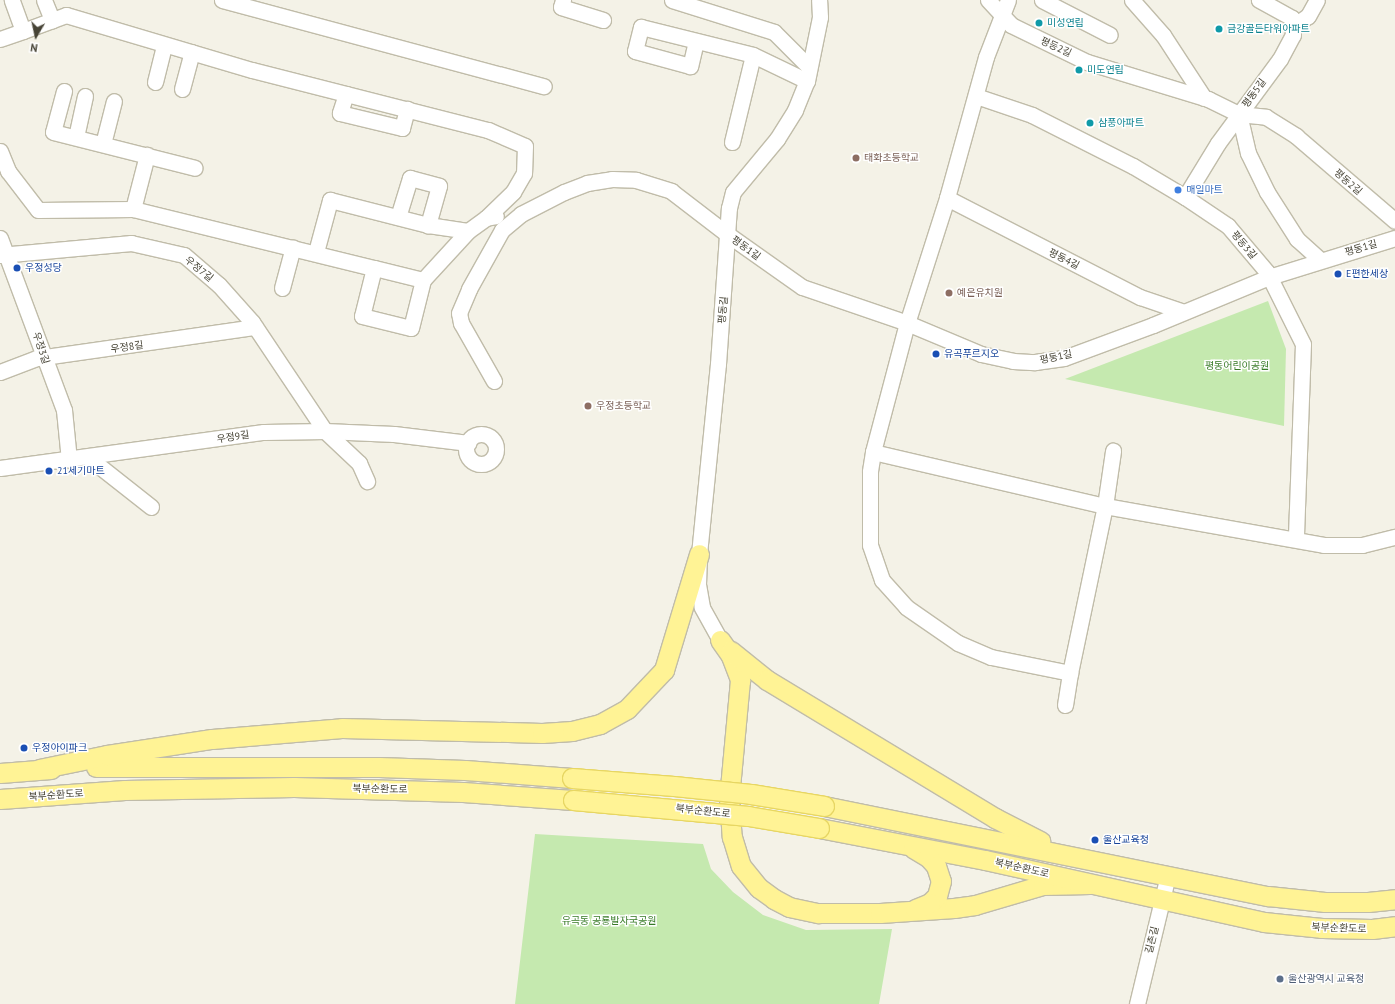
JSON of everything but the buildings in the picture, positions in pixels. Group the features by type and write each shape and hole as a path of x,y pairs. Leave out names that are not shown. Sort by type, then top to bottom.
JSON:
{"main road":[{"path":"39,769 107,755 212,739 327,730 542,733 572,731 600,724 627,709 664,670 699,554"},
{"path":"720,640 736,656 767,680 995,818 1074,855"},
{"path":"720,640 731,656 740,680 729,798 732,837 741,866 760,888 774,899 804,911 835,914 908,912 975,905 1043,885 1090,884"},
{"path":"0,772 126,766 379,767 465,770 674,786 751,794 824,806 1074,855 1268,896 1325,902 1368,902 1395,899"},
{"name":"북부순환도로","path":"0,799 125,790 294,787 463,792 725,813 819,828 904,844 1264,922 1322,928 1372,929 1395,926"},
{"path":"904,844 928,857 936,866 941,881 937,896 930,903 908,912"}],"street":[{"path":"12,0 23,30"},
{"path":"44,0 52,20"},
{"path":"222,0 544,86"},
{"path":"563,0 561,7 603,20"},
{"path":"672,0 774,32 808,74"},
{"name":"평동길","path":"720,640 702,606 698,584 699,554 718,364 726,234 733,192 777,139 796,110 808,74 820,17 819,0"},
{"name":"평동2길","path":"988,0 1002,18 1011,25 1087,62 1204,98 1239,114 1266,117 1296,136 1395,220"},
{"path":"1008,0 986,57 947,198 907,323 873,452 870,472 870,545 882,580 906,607 958,643 991,657 1070,673"},
{"path":"1042,0 1110,35"},
{"path":"1132,0 1163,35 1204,98"},
{"path":"1259,0 1292,18 1293,26 1308,16 1318,0"},
{"path":"0,39 66,15 164,45 346,94 488,130 525,146 524,173 517,186 486,218 468,231 423,280 411,328 362,316 374,268"},
{"name":"평동5길","path":"1185,197 1201,169 1239,114 1280,59 1293,35 1293,26"},
{"path":"696,41 753,55 808,74"},
{"path":"155,82 164,45"},
{"path":"182,89 192,52"},
{"path":"732,142 753,55"},
{"path":"64,91 53,132 195,168"},
{"path":"76,137 85,96"},
{"name":"평동3길","path":"976,96 1032,115 1133,166 1185,197 1228,226 1269,277 1303,344 1296,538"},
{"path":"103,144 114,101"},
{"path":"1239,114 1248,153 1267,192 1297,239 1320,260"},
{"path":"0,151 8,171 38,210 133,209 316,252 423,280"},
{"path":"133,209 147,155"},
{"path":"398,217 410,178 439,186 428,225"},
{"name":"평동1길","path":"521,214 587,183 612,179 636,180 671,191 726,234 802,287 907,323 981,354 1013,361 1035,362 1064,358 1184,312 1269,277 1395,238"},
{"name":"평동4길","path":"947,198 1140,297 1184,312"},
{"path":"316,252 330,200 428,225 468,231"},
{"path":"486,218 521,214"},
{"path":"494,381 461,323 460,313 469,289 502,230 521,214"},
{"name":"우정3길","path":"0,238 2,254 64,410 69,460"},
{"name":"우정7길","path":"2,254 131,243 184,255 219,285 255,328 325,431 359,463 367,481"},
{"path":"282,288 293,247"},
{"name":"우정8길","path":"0,372 44,358 255,328"},
{"name":"우정9길","path":"0,468 89,458 264,432 325,431 394,434 468,443"},
{"path":"1065,705 1070,673 1105,506 1113,451"},
{"path":"873,452 1105,506 1296,538 1324,545 1348,546 1395,538"},
{"path":"89,458 151,507"},
{"name":"길촌길","path":"1137,1004 1168,876"}],"green space":[{"name":"평동어린이공원","path":"1268,301 1286,349 1284,426 1065,379"},
{"name":"유곡동 공룡발자국공원","path":"535,834 703,844 711,869 733,892 763,915 806,930 892,929 879,1004 515,1004"}],"place":[{"name":"미성연립","path":"1039,23"},
{"name":"금강골든타워아파트","path":"1219,29"},
{"name":"미도연립","path":"1079,70"},
{"name":"삼풍아파트","path":"1090,123"},
{"name":"태화초등학교","path":"856,158"},
{"name":"매일마트","path":"1178,190"},
{"name":"우정성당","path":"17,268"},
{"name":"E편한세상","path":"1338,274"},
{"name":"예은유치원","path":"949,293"},
{"name":"유곡푸르지오","path":"936,354"},
{"name":"우정초등학교","path":"588,406"},
{"name":"21세기마트","path":"49,471"},
{"name":"우정아이파크","path":"24,748"},
{"name":"울산교육청","path":"1095,840"},
{"name":"울산광역시 교육청","path":"1280,979"}]}
